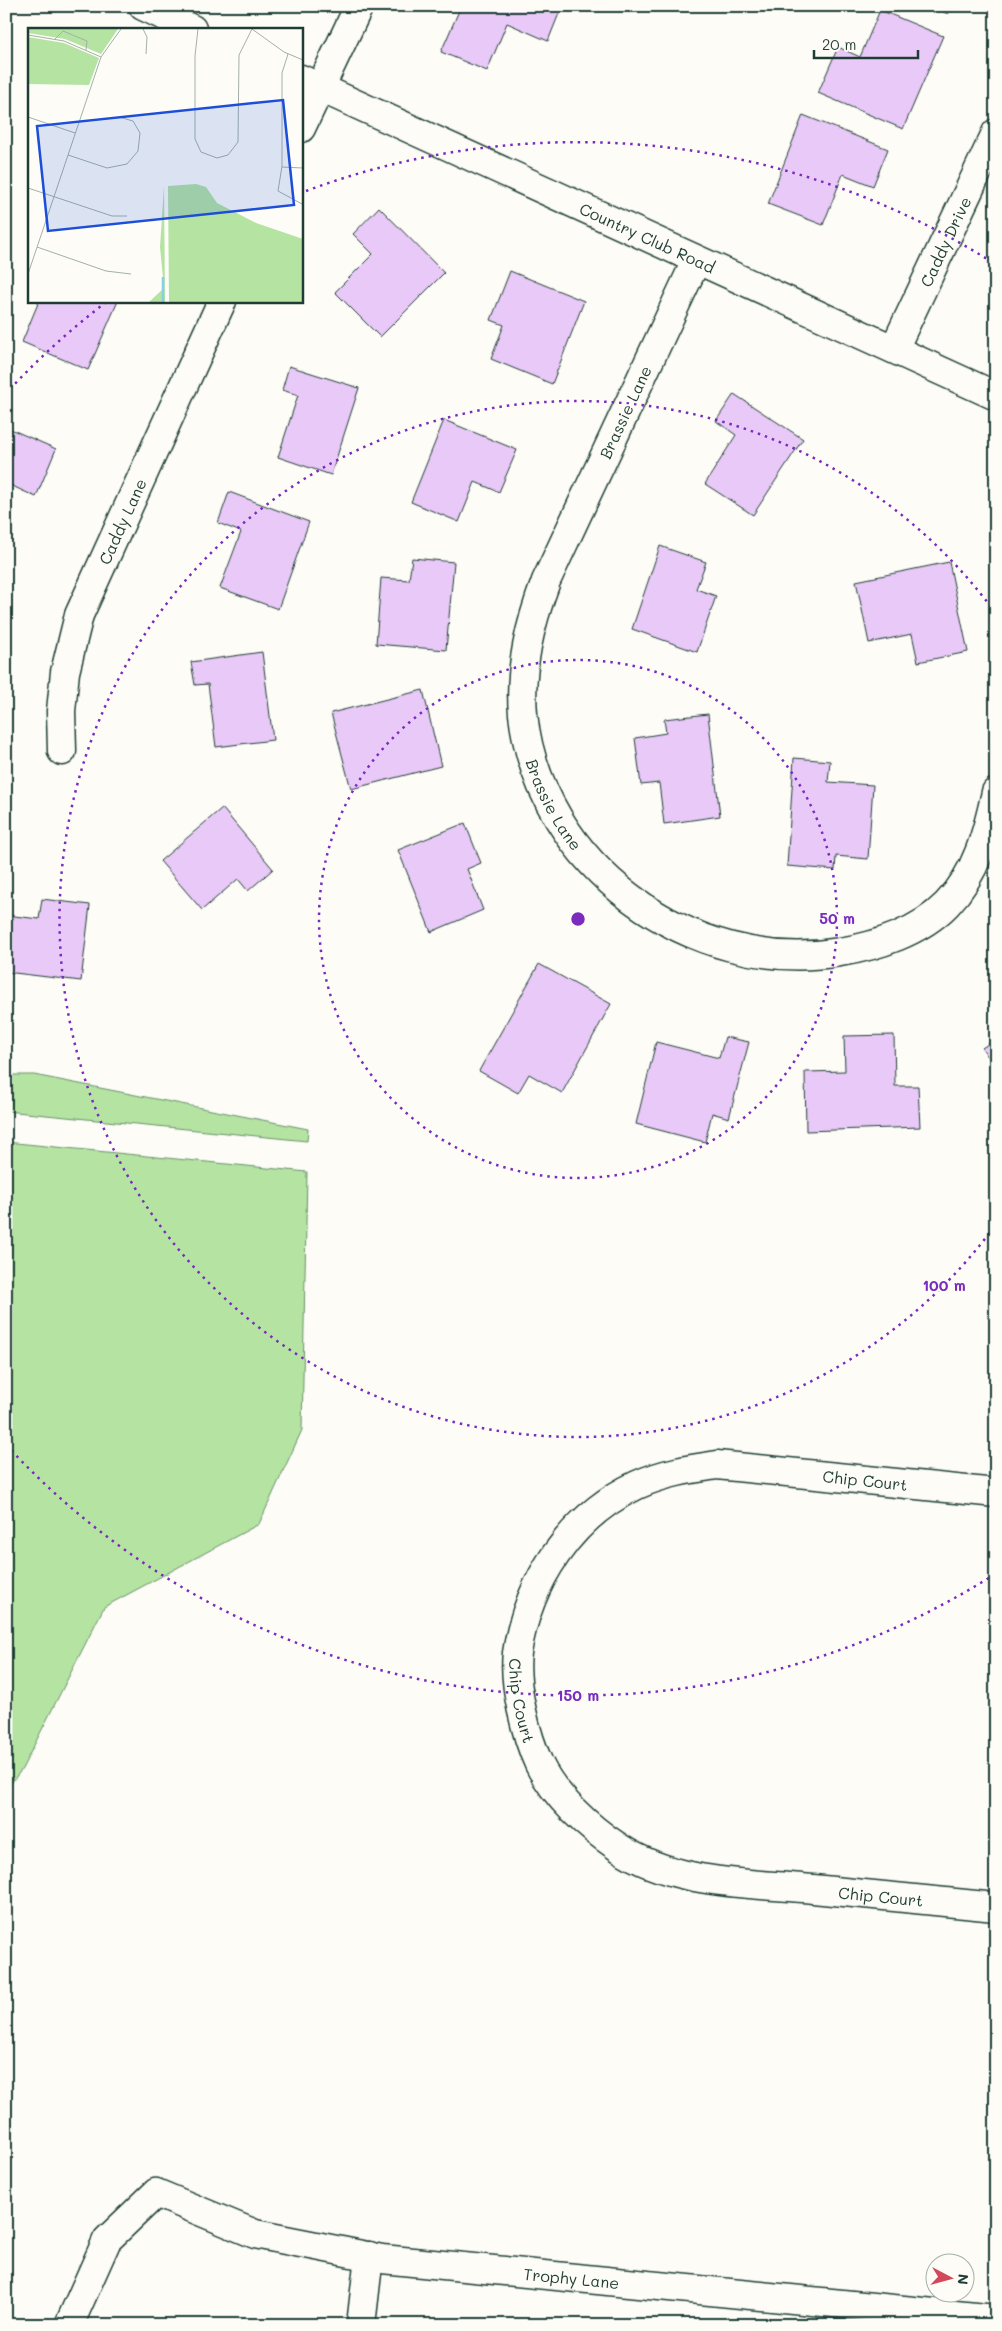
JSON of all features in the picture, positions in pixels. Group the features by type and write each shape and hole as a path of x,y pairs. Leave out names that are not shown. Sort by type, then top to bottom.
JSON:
{"street":[{"path":"143,6 190,28"},
{"path":"302,124 311,83 359,6"},
{"name":"Country Club Road","path":"311,83 696,261 996,396"},
{"name":"Caddy Drive","path":"894,350 996,133"},
{"name":"Brassie Lane","path":"696,261 546,582 534,613 522,680 523,714 529,748 539,780 554,811 572,840 594,866 641,906 665,921 690,934 726,946 772,955 800,956 856,949 904,934 947,904 969,875 983,845 996,792"},
{"name":"Caddy Lane","path":"62,750 61,711 64,672 79,615 222,302"},
{"name":"Chip Court","path":"996,1493 717,1465 680,1470 638,1485 597,1509 565,1540 541,1576 527,1612 517,1655 519,1694 526,1730 540,1766 560,1794 587,1823 619,1848 650,1863 703,1878 996,1907"},
{"name":"Trophy Lane","path":"69,2325 108,2240 156,2192 255,2234 369,2256 996,2319"},
{"path":"361,2325 369,2256"}],"green space":[{"path":"6,1075 34,1075 308,1129 307,1141 6,1111"},
{"path":"6,1142 307,1172 302,1430 259,1524 104,1607 22,1769 6,1790"}],"building":[{"path":"461,6 562,6 548,41 507,23 487,71 441,52"},
{"path":"931,6 952,6 948,14"},
{"path":"880,10 943,36 903,129 818,93 838,47 860,57"},
{"path":"803,115 888,149 873,186 843,174 823,225 768,204"},
{"path":"379,207 444,273 380,337 335,292 373,254 353,234"},
{"path":"510,271 584,301 552,384 491,359 504,325 491,320"},
{"path":"39,302 118,302 88,370 22,342"},
{"path":"289,366 359,388 331,475 278,457 298,395 282,390"},
{"path":"734,394 803,439 753,515 705,484 736,435 716,421"},
{"path":"444,420 517,450 499,492 475,482 459,522 411,502"},
{"path":"6,427 56,449 36,497 8,484 6,487"},
{"path":"229,492 309,522 278,609 220,588 241,532 218,523"},
{"path":"660,546 706,562 696,589 716,596 697,652 632,629"},
{"path":"412,558 454,562 446,650 376,644 381,578 409,580"},
{"path":"949,562 968,652 918,662 912,634 869,643 856,581"},
{"path":"262,652 273,740 216,747 208,684 195,685 191,662"},
{"path":"423,690 441,766 351,789 331,713"},
{"path":"708,714 720,816 664,824 659,783 641,785 635,738 666,733 664,719"},
{"path":"794,758 830,761 828,782 873,785 868,859 836,856 835,870 787,866"},
{"path":"222,808 273,869 248,891 238,879 202,910 160,861"},
{"path":"465,823 481,863 467,869 483,910 431,932 398,850"},
{"path":"42,899 90,905 81,981 6,972 6,915 39,919"},
{"path":"539,964 611,1004 562,1093 529,1074 518,1093 479,1071"},
{"path":"894,1035 895,1086 918,1086 920,1127 806,1131 805,1072 845,1071 844,1036"},
{"path":"725,1037 749,1042 729,1118 712,1113 705,1142 636,1124 656,1042 719,1058"},
{"path":"996,1039 996,1068 982,1048"}]}
